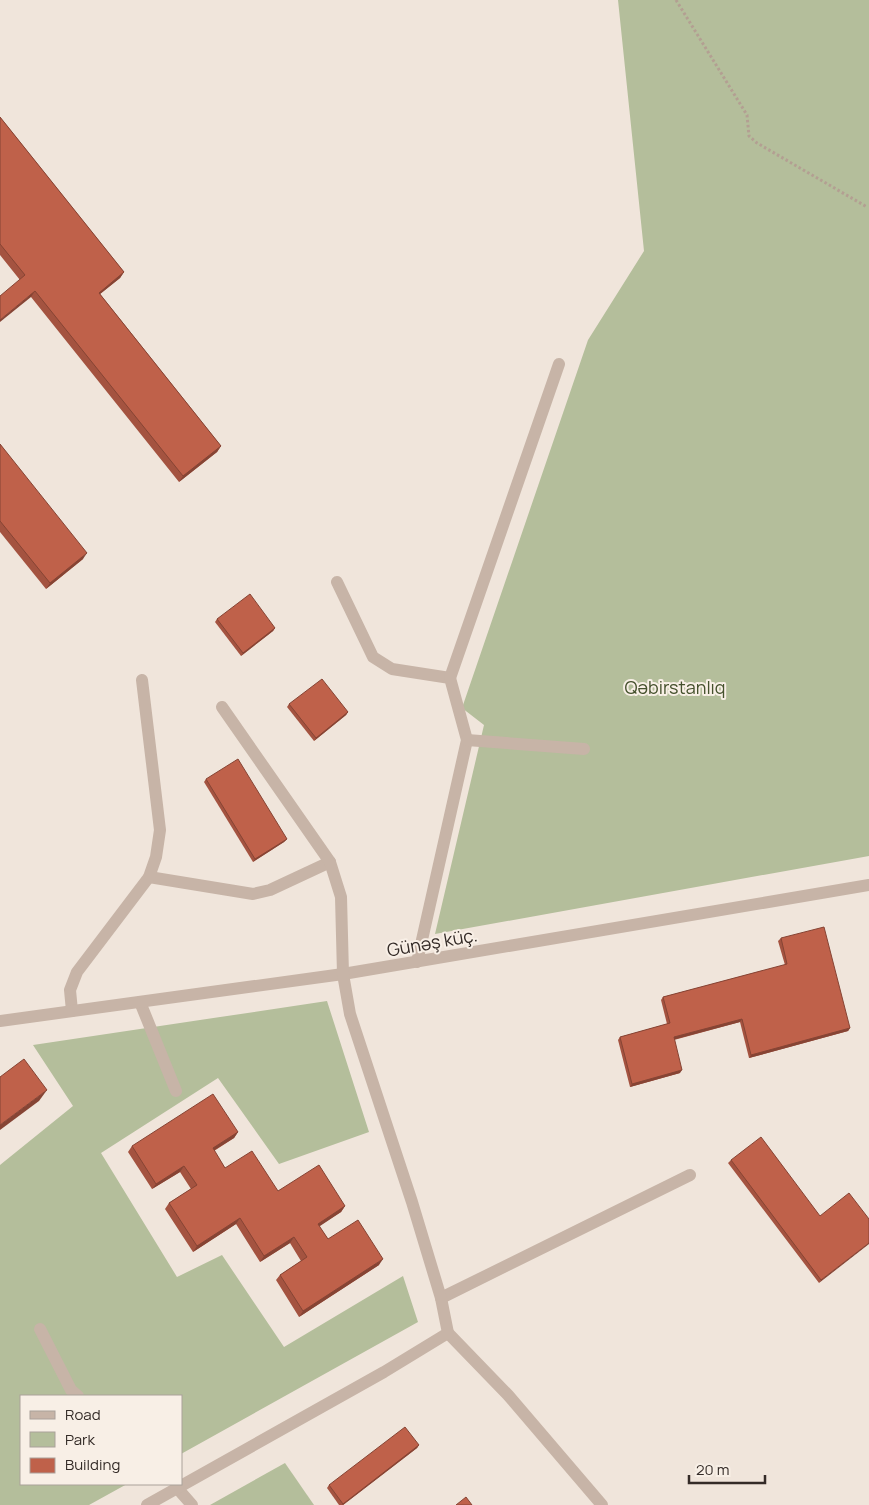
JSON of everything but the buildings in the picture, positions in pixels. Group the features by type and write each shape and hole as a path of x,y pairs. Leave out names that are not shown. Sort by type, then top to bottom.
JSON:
{"street":[{"path":"417,962 467,740 450,678 559,364"},
{"path":"337,582 373,658 392,669 450,678"},
{"path":"72,1011 70,990 77,972 149,877 156,857 160,830 142,680"},
{"path":"222,707 330,862 341,897 343,974 350,1014 412,1202 441,1298 448,1333 508,1395 599,1504"},
{"path":"467,740 584,749"},
{"path":"149,877 254,894 270,890 330,862"},
{"name":"Günəş küç.","path":"0,1021 343,974 869,885"},
{"path":"140,1002 176,1091"},
{"path":"441,1298 690,1176"},
{"path":"40,1329 72,1390 77,1395"},
{"path":"182,1482 384,1372 448,1333"},
{"path":"147,1505 171,1488 192,1505"}],"path":[{"path":"676,0 747,115 749,136 758,144 866,207"}],"green space":[{"name":"Qəbirstanlıq","path":"618,0 869,0 869,856 435,934 484,725 462,708 588,340 644,251"},
{"path":"327,1001 369,1132 279,1164 218,1078 101,1153 177,1277 222,1255 284,1347 403,1276 418,1322 182,1453 182,1395 20,1395 20,1485 125,1485 89,1505 0,1505 0,1165 73,1106 33,1045"},
{"path":"285,1463 314,1505 210,1505"}]}
